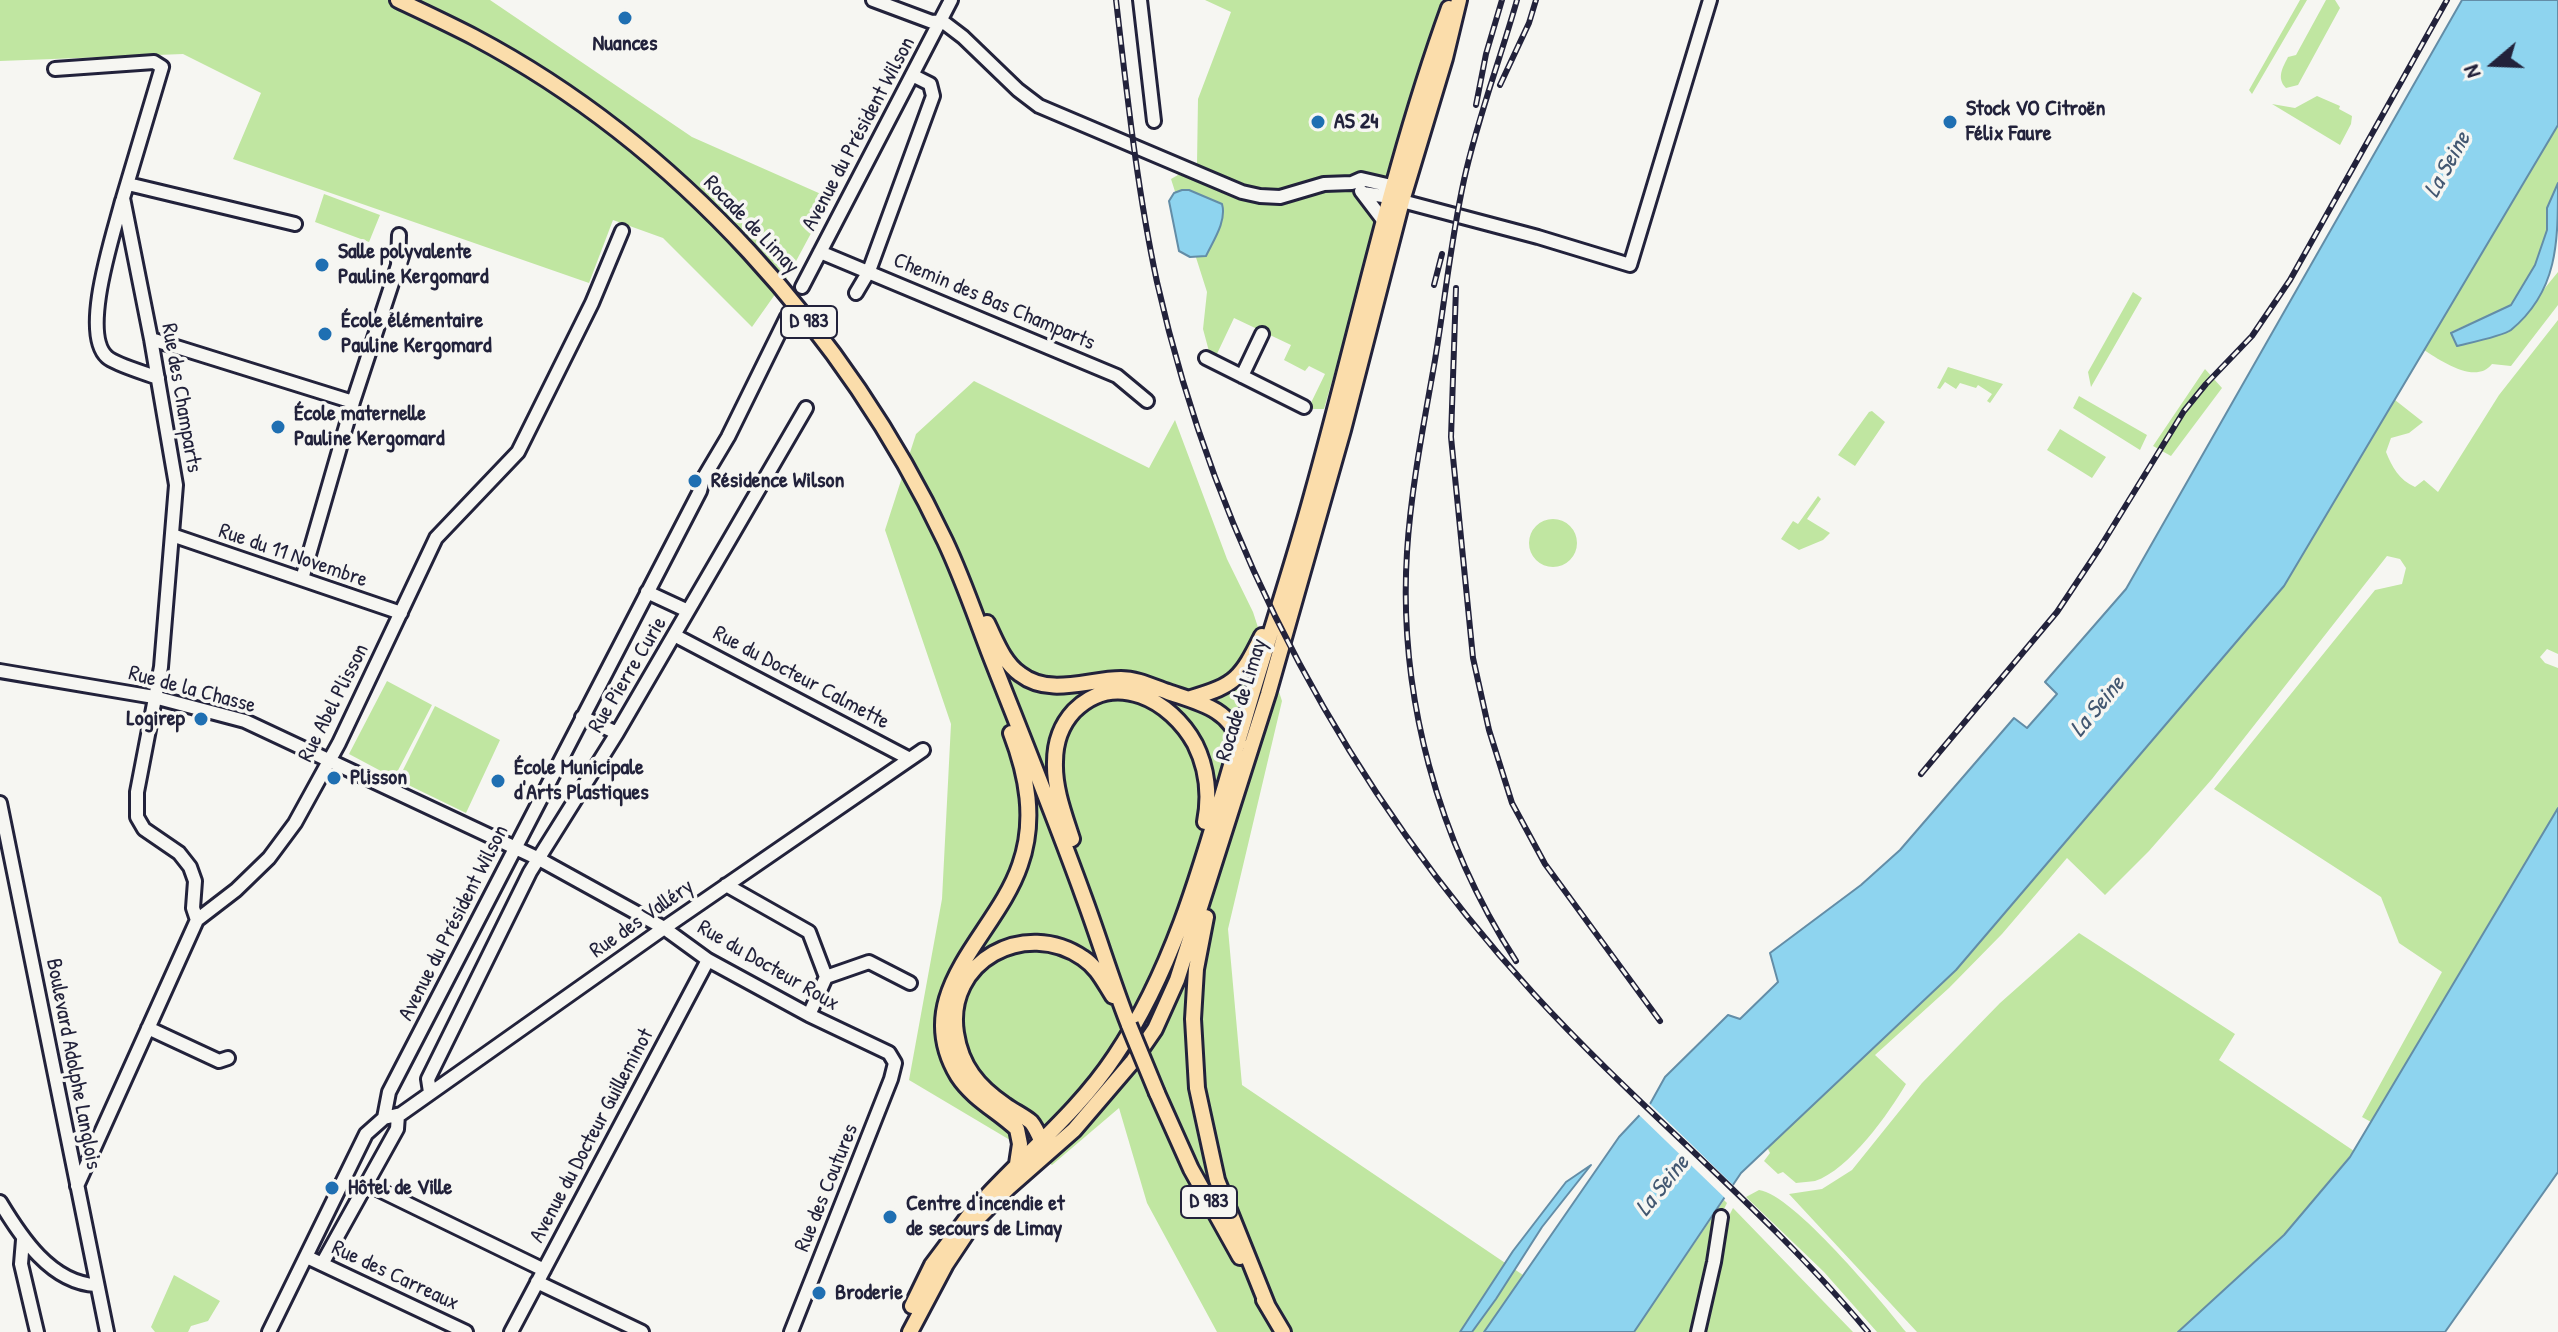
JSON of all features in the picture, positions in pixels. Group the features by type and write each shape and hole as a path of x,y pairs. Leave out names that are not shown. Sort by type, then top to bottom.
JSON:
{"main road":[{"name":"Rocade de Limay","path":"398,0 476,38 587,109 690,192 775,279 870,406 908,469 964,585"},
{"name":"Rocade de Limay","path":"901,1332 932,1265 963,1221 1017,1164 1074,1130 1133,1061 1155,1029 1177,980 1239,787 1339,445 1397,193 1452,0"},
{"name":"Rocade de Limay","path":"910,1332 946,1264 974,1222 1044,1147 1123,1043 1164,965 1188,900 1312,496 1383,220 1397,193 1445,58 1459,0"},
{"name":"D 983","path":"964,585 1157,1093 1191,1169 1283,1332"},
{"path":"964,585 1005,659 1020,675 1053,686 1134,680 1191,698 1220,713 1238,738 1239,787"},
{"path":"1191,698 1221,690 1238,678 1280,600"},
{"path":"990,655 1000,702 1022,760 1028,788 1027,835 1013,883 972,945 949,990 943,1028 946,1048 967,1088 1024,1126"},
{"path":"1085,899 1075,849 1060,801 1055,751 1062,728 1080,706 1105,693 1122,691 1143,695 1167,709 1196,747 1204,770 1209,802 1188,900"},
{"path":"1227,824 1196,969 1194,1061 1217,1180 1268,1307"},
{"path":"1044,1147 973,1079 956,1034 954,1011 962,983 972,971 1014,944 1038,941 1061,946 1086,959 1097,970 1128,1021"},
{"path":"1024,1126 1060,1113 1112,1051 1123,1043"},
{"path":"1017,1164 1024,1126"}],"street":[{"path":"873,0 932,22 942,21 1039,106 1242,192 1280,197 1324,184 1352,183 1361,179 1630,265 1710,0"},
{"name":"Avenue du Président Wilson","path":"802,287 951,0"},
{"path":"1140,0 1154,121"},
{"path":"55,69 154,62 162,67 123,198 96,315 99,344 107,358 158,378"},
{"path":"856,293 869,271 933,96 930,84 912,75"},
{"path":"1352,183 1383,220"},
{"path":"128,184 295,224"},
{"path":"1363,193 1397,193"},
{"name":"Rue des Champarts","path":"123,198 176,485 161,667 137,792 137,817 144,829 179,853 190,867 195,881 193,908 197,920"},
{"name":"Rue Abel Plisson","path":"77,1186 197,920 236,890 269,858 295,823 311,789 330,760 436,538 518,452 592,303 622,231"},
{"path":"302,579 353,402 398,265 399,235"},
{"name":"Chemin des Bas Champarts","path":"820,252 1117,376 1147,401"},
{"name":"Avenue du Président Wilson","path":"269,1332 366,1134 391,1116 387,1112 389,1092 787,317"},
{"path":"1242,376 1262,334"},
{"path":"151,339 353,402"},
{"path":"1206,358 1304,407"},
{"name":"Rue Pierre Curie","path":"430,1092 428,1079 530,872 617,733 806,408"},
{"name":"Rue du 11 Novembre","path":"172,535 401,613"},
{"path":"647,592 688,611"},
{"name":"Rue du Docteur Calmette","path":"674,635 908,758"},
{"name":"Rue de la Chasse","path":"0,671 154,697 245,721 539,859"},
{"path":"582,717 617,733"},
{"name":"Rue des Valléry","path":"391,1116 923,750"},
{"name":"Boulevard Adolphe Langlois","path":"0,803 107,1332"},
{"name":"Rue du Docteur Roux","path":"539,859 664,928 708,960 809,1015 885,1051 893,1058"},
{"path":"726,885 809,932 826,977 809,1015"},
{"name":"Avenue du Docteur Guilleminot","path":"511,1332 708,960"},
{"path":"826,977 869,962 910,983"},
{"path":"148,1028 219,1061 228,1058"},
{"name":"Rue des Coutures","path":"791,1332 891,1079 895,1066 893,1058"},
{"path":"322,1264 397,1129 391,1116"},
{"path":"367,1184 544,1270"},
{"path":"0,1202 23,1240 35,1253 75,1282 96,1285"},
{"path":"1698,1332 1721,1217"},
{"path":"23,1240 21,1264 37,1332"},
{"name":"Rue des Carreaux","path":"307,1257 466,1332"},
{"path":"537,1282 642,1332"}],"green space":[{"path":"0,0 490,0 692,137 830,198 788,276 752,327 663,238 613,220 589,283 233,159 261,93 183,54 0,61"},
{"path":"1205,0 1442,0 1324,409 1308,409 1325,374 1309,366 1305,371 1284,360 1291,345 1234,318 1215,358 1210,355 1203,329 1207,292 1171,179 1197,164 1198,99 1231,12"},
{"path":"2300,0 2307,0 2252,94 2249,90"},
{"path":"2326,0 2335,0 2340,8 2298,85 2286,88 2281,76 2284,65 2288,57 2296,55"},
{"path":"2317,96 2340,106 2339,109 2352,116 2340,145 2272,104 2295,108"},
{"path":"2558,125 2558,183 2547,208 2547,230 2535,266 2511,305 2451,332 2488,337 2509,332 2558,272 2558,305 2511,366 2492,364 2477,372 2458,369 2424,350"},
{"path":"324,194 380,215 369,242 315,222"},
{"path":"2133,292 2142,298 2091,387 2088,372"},
{"path":"2558,320 2558,654 2547,649 2540,657 2545,663 2558,668 2558,808 2371,1122 2362,1117 2442,972 2399,943 2381,897 2214,789 2375,590 2402,584 2406,568 2400,559 2387,556 2212,779 2149,851 2105,895 2067,858 2002,934 1949,988 1875,1055 1906,1084 1879,1125 1854,1153 1828,1175 1815,1181 1796,1183 1783,1172 1778,1174 1764,1161 1770,1153 1767,1147 1956,970 2284,586 2395,400 2423,422 2409,433 2391,438 2386,452 2388,458 2409,484 2415,487 2424,480 2438,492 2499,395"},
{"path":"1948,367 2003,384 1990,403 1987,401 1992,394 1978,385 1976,388 1960,383 1956,389 1945,382 1940,389 1937,388"},
{"path":"2205,369 2222,388 2171,456 2153,446"},
{"path":"974,381 1149,468 1175,420 1227,559 1253,612 1282,701 1228,929 1242,1085 1523,1275 1484,1332 1217,1332 1147,1203 1119,1108 1052,1165 909,1080 942,899 951,724 885,530 916,434"},
{"path":"2079,396 2147,435 2140,450 2073,408"},
{"path":"1872,411 1885,422 1855,466 1838,455"},
{"path":"2060,429 2106,457 2092,478 2047,450"},
{"path":"1818,496 1821,499 1807,519 1830,533 1823,540 1799,550 1781,539 1793,521 1798,524"},
{"path":"1553,519 1562,520 1570,526 1576,534 1576,552 1570,560 1562,566 1553,567 1544,566 1536,560 1530,552 1529,543 1530,534 1536,526 1544,520"},
{"path":"387,681 432,705 394,778 349,754"},
{"path":"435,706 500,740 466,813 398,780"},
{"path":"2079,933 2235,1034 2219,1060 2354,1151 2284,1235 2178,1332 1917,1332 1789,1194 1822,1189 1852,1170 1922,1083 2000,1003"},
{"path":"1759,1190 1774,1196 1814,1229 1906,1332 1877,1332 1824,1272 1746,1197"},
{"path":"1724,1200 1727,1203 1717,1223 1692,1332 1634,1332"},
{"path":"1733,1208 1853,1332 1703,1332"},
{"path":"174,1275 220,1301 208,1321 191,1326 188,1332 155,1332 151,1327"}],"water":[{"name":"La Seine","path":"2462,0 2558,0 2558,125 2284,586 1956,970 1741,1173 1634,1332 1484,1332 1619,1137 1650,1104 1665,1077 1728,1015 1740,1019 1778,982 1770,953 1861,885 1900,850 2014,718 2027,728 2057,694 2045,682 2126,589"},
{"path":"2558,183 2556,246 2547,282 2538,299 2511,330 2457,346 2451,333 2511,305 2535,265 2547,230 2547,208"},
{"path":"1182,190 1222,204 1221,224 1206,256 1190,257 1179,251 1169,201 1174,193"},
{"path":"2558,808 2558,1172 2445,1332 2178,1332 2284,1235 2350,1157"},
{"path":"1591,1165 1542,1227 1472,1332 1460,1332 1513,1251 1566,1182"}],"pier":[{"path":"1647,1101 1736,1188 1728,1201 1636,1112"}],"railway":[{"path":"1116,0 1144,212 1157,282 1183,381 1215,478 1254,572 1299,663 1350,751 1406,836 1467,917 1575,1037 1788,1244 1868,1332"},
{"path":"1476,105 1486,54 1502,0"},
{"path":"1516,961 1465,867 1445,817 1417,713 1409,659 1406,606 1407,552 1418,456 1459,202 1475,135 1517,0"},
{"path":"1500,85 1529,23 1536,0"},
{"path":"1921,774 2057,612 2184,411 2252,336 2290,280 2447,0"},
{"path":"1434,285 1442,254"},
{"path":"1456,288 1451,437 1473,658 1489,730 1512,803 1545,864 1660,1021"}],"place":[{"name":"Nuances","path":"625,18"},
{"name":"AS 24","path":"1318,122"},
{"name":"Stock VO Citroën Félix Faure","path":"1950,122"},
{"name":"Salle polyvalente Pauline Kergomard","path":"322,265"},
{"name":"École élémentaire Pauline Kergomard","path":"325,334"},
{"name":"École maternelle Pauline Kergomard","path":"278,427"},
{"name":"Résidence Wilson","path":"695,481"},
{"name":"Logirep","path":"201,719"},
{"name":"Plisson","path":"334,778"},
{"name":"École Municipale d'Arts Plastiques","path":"498,781"},
{"name":"Hôtel de Ville","path":"332,1188"},
{"name":"Centre d'incendie et de secours de Limay","path":"890,1217"},
{"name":"Broderie","path":"819,1293"}]}
